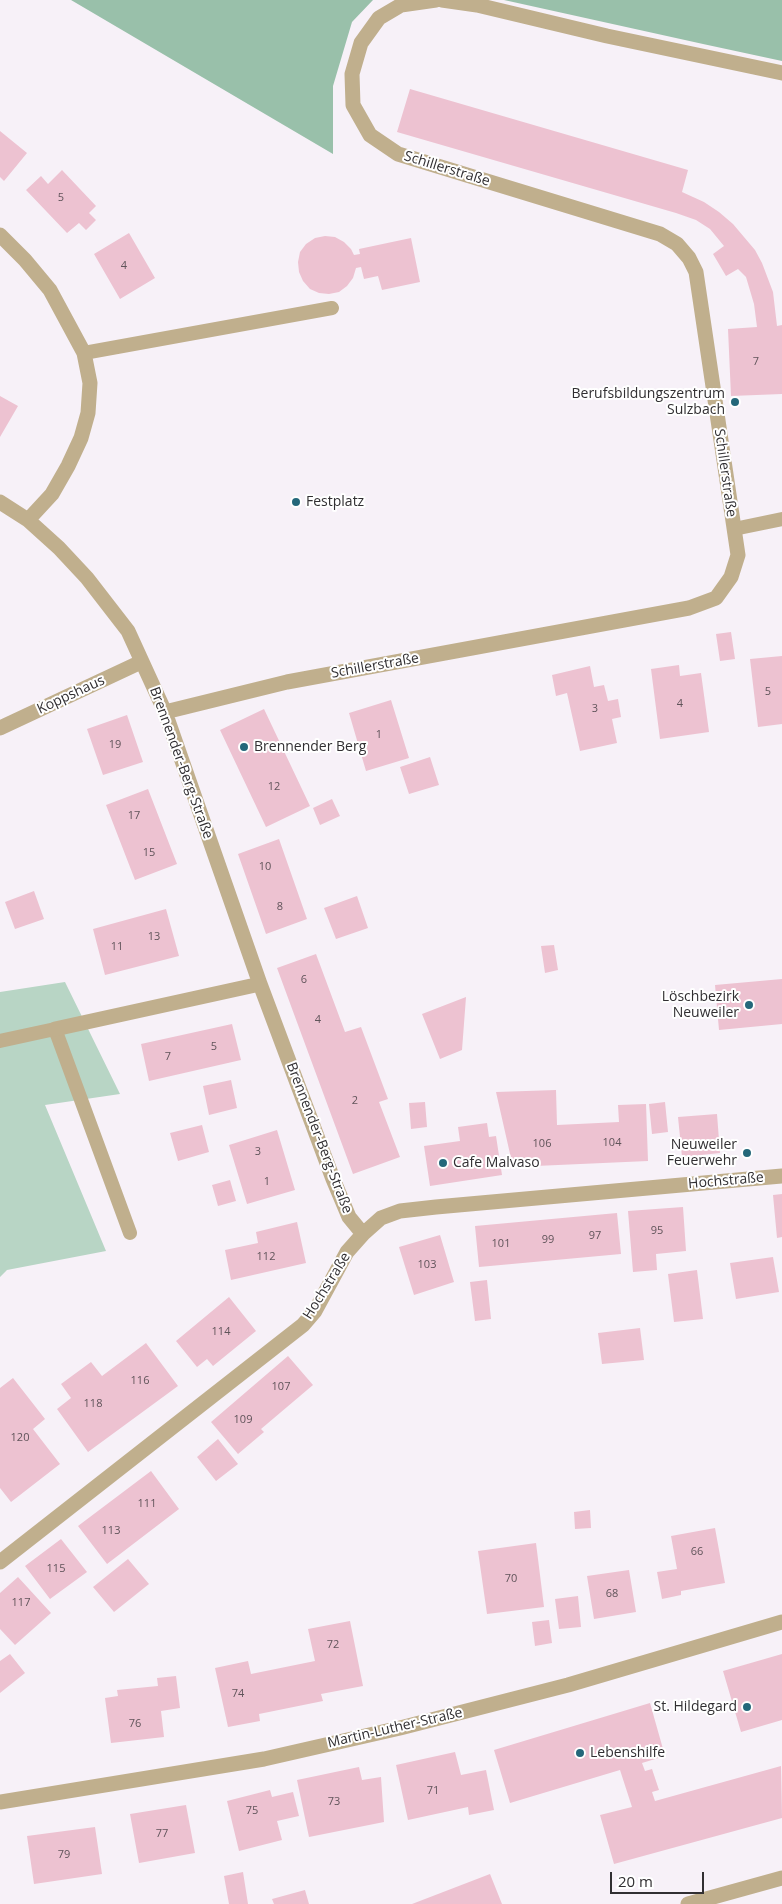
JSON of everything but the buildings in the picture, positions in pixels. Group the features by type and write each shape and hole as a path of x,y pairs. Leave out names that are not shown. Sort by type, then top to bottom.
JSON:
{"street":[{"name":"Schillerstraße","path":"166,712 287,682 689,608 716,598 731,577 738,555 696,272 689,258 677,244 660,234 398,154 370,135 353,105 352,74 361,42 379,18 401,5 436,0"},
{"path":"442,0 477,5 607,36 782,74"},
{"path":"0,235 25,260 50,290 84,353 90,384 88,413 81,438 52,494 28,520"},
{"name":"Brennender-Berg-Straße","path":"0,502 28,520 59,548 87,578 128,632 166,712 260,984 337,1186 350,1217 363,1234"},
{"name":"Koppshaus","path":"0,728 141,662"},
{"path":"55,1029 260,984"},
{"name":"Hochstraße","path":"0,1562 303,1325 315,1311 347,1252 381,1218 400,1211 782,1176"},
{"name":"Martin-Luther-Straße","path":"0,1802 264,1759 400,1728 568,1685 782,1622"},
{"path":"688,1904 782,1878"}],"lane":[{"path":"84,353 332,308"},
{"path":"734,529 782,519"},
{"path":"0,1041 55,1029 130,1233"}],"green space":[{"path":"71,0 373,0 352,22 333,86 333,154"},
{"path":"504,0 782,0 782,61 703,44"},
{"path":"65,982 120,1094 45,1105 106,1251 7,1270 0,1277 0,992"}],"place":[{"name":"Berufsbildungszentrum Sulzbach","path":"735,402"},
{"name":"Festplatz","path":"296,502"},
{"name":"Brennender Berg","path":"244,747"},
{"name":"Löschbezirk Neuweiler","path":"749,1005"},
{"name":"Neuweiler Feuerwehr","path":"747,1153"},
{"name":"Cafe Malvaso","path":"443,1163"},
{"name":"St. Hildegard","path":"747,1707"},
{"name":"Lebenshilfe","path":"580,1753"}]}
